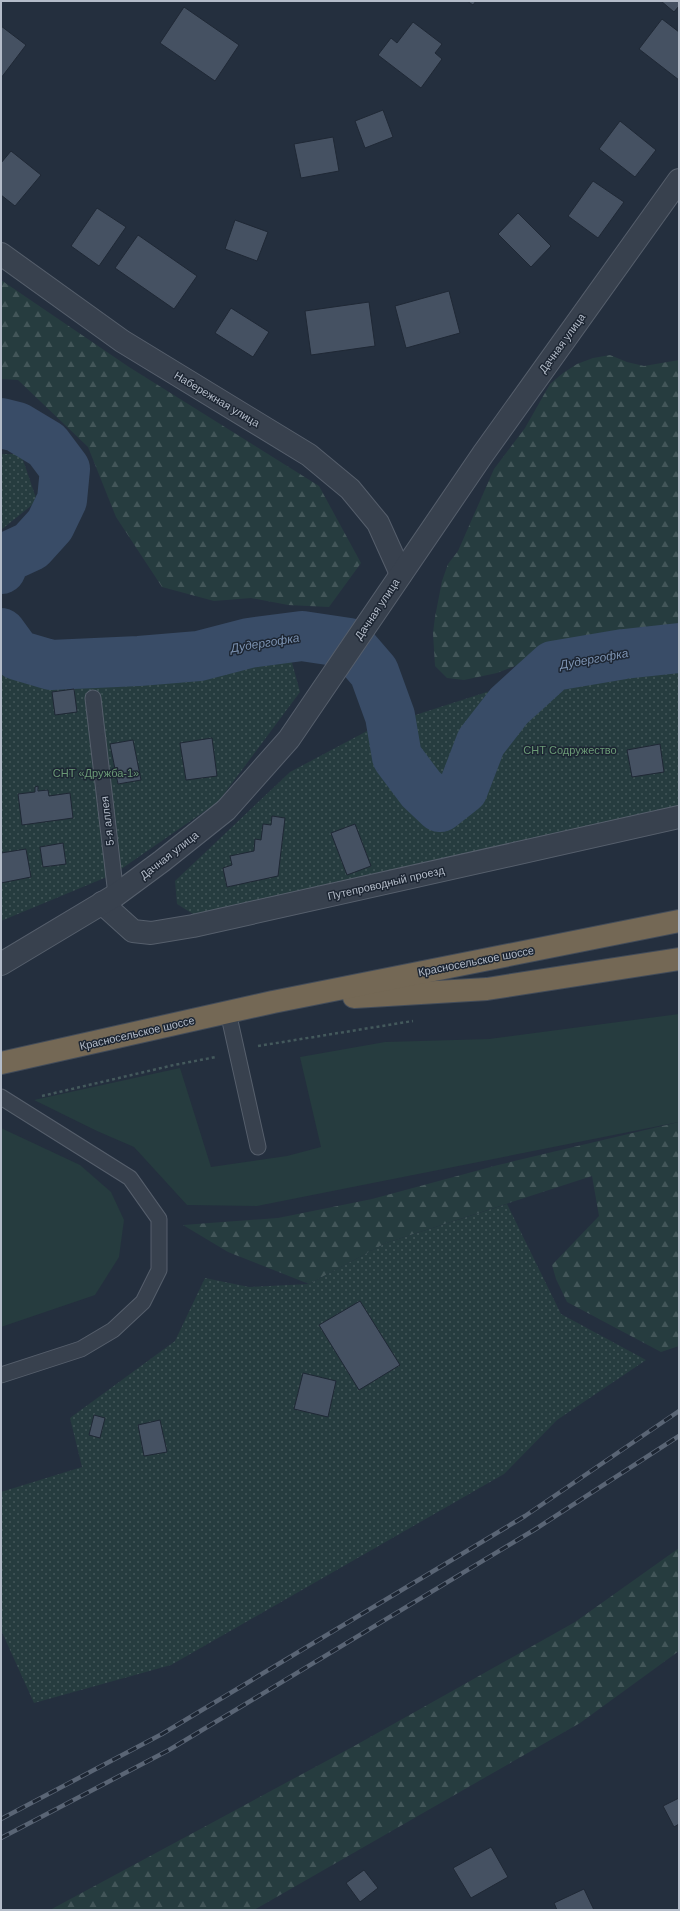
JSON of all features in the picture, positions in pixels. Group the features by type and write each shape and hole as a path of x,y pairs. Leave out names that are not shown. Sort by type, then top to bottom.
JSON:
{"highway":[{"name":"Красносельское шоссе","path":"1,1063 273,1002 679,921"},
{"name":"Красносельское шоссе","path":"273,1002 487,989 679,959"}],"street":[{"name":"Дачная улица","path":"1,964 109,899 226,810 289,739 483,454 679,180"},
{"name":"Набережная улица","path":"1,254 122,341 309,455 350,488 378,523 401,574"},
{"name":"Путепроводный проезд","path":"109,899 133,931 150,933 193,926 679,817"}],"lane":[{"name":"5-я аллея","path":"93,698 109,899"},
{"path":"228,1012 258,1147"},
{"path":"1,1375 81,1349 113,1330 143,1302 159,1270 160,1219 130,1178 5,1100"}],"path":[{"path":"5,1100 174,1065 209,1060 237,1050 420,1020"}],"green space":[{"path":"1,280 129,367 319,486 361,563 329,607 288,605 251,598 214,601 162,587 116,517 88,447 18,380 1,379"},
{"path":"610,355 627,362 644,366 679,360 679,640 676,635 660,630 643,634 609,631 594,640 561,648 497,673 464,680 447,678 435,666 433,633 442,581 448,564 458,551 494,469 525,428 550,384 577,364 593,358"},
{"path":"1,454 21,454 37,501 1,530"},
{"name":"СНТ «Дружба-1»","path":"291,659 300,692 218,802 114,874 1,921 1,674 23,679 88,679"},
{"name":"СНТ Содружество","path":"679,666 679,806 209,924 177,904 175,881 290,772 369,730 558,669"},
{"path":"679,1014 679,1122 257,1206 187,1205 134,1147 97,1131 34,1100 180,1068 211,1167 287,1156 321,1147 300,1057 385,1042 489,1039"},
{"path":"679,1122 679,1346 661,1352 567,1302 556,1279 552,1265 599,1216 592,1176 386,1243 309,1284 228,1252 183,1225 278,1218 372,1199 498,1165"},
{"path":"1,1128 80,1165 111,1192 124,1220 119,1257 95,1295 1,1327"},
{"path":"507,1204 561,1314 646,1360 557,1420 504,1474 171,1665 34,1703 1,1630 1,1492 82,1467 70,1418 175,1341 205,1278 249,1287 309,1284 386,1243"},
{"path":"679,1548 679,1651 580,1723 254,1910 50,1910 356,1745 575,1622"}],"building":[{"path":"467,1 476,1 473,5"},
{"path":"661,1 679,1 679,6 674,12"},
{"path":"184,7 239,45 215,81 160,43"},
{"path":"662,19 679,32 679,80 639,49"},
{"path":"413,22 442,44 435,53 442,59 421,88 378,55 391,38 397,43"},
{"path":"1,26 26,45 1,78"},
{"path":"383,110 393,137 365,148 355,121"},
{"path":"620,121 656,150 635,177 599,149"},
{"path":"333,137 339,171 301,178 294,144"},
{"path":"11,151 41,175 15,206 1,195 1,163"},
{"path":"593,181 624,202 598,238 568,216"},
{"path":"97,208 126,227 99,266 71,246"},
{"path":"518,213 551,246 531,267 498,234"},
{"path":"235,220 268,232 257,261 225,249"},
{"path":"138,235 197,276 174,309 115,268"},
{"path":"449,291 460,333 406,348 395,306"},
{"path":"369,302 375,346 311,355 305,311"},
{"path":"231,308 269,332 253,357 215,333"},
{"path":"74,689 77,712 55,715 52,692"},
{"path":"212,738 217,776 186,780 180,743"},
{"path":"133,740 141,780 118,784 110,744"},
{"path":"660,744 664,772 632,777 627,750"},
{"path":"38,786 38,791 48,790 49,796 70,793 73,818 22,825 18,794 35,792 35,787"},
{"path":"272,816 285,818 278,876 227,887 223,868 232,865 230,856 254,851 255,839 261,840 263,824 271,825"},
{"path":"355,824 371,866 347,875 331,833"},
{"path":"63,843 66,864 43,867 40,847"},
{"path":"26,849 31,877 1,883 1,853"},
{"path":"360,1301 400,1365 359,1390 319,1325"},
{"path":"303,1373 336,1381 328,1417 294,1409"},
{"path":"94,1415 105,1418 100,1438 89,1435"},
{"path":"160,1420 167,1452 144,1456 138,1425"},
{"path":"679,1798 679,1824 674,1827 663,1806"},
{"path":"491,1847 508,1877 471,1898 453,1868"},
{"path":"364,1870 378,1888 360,1902 346,1883"},
{"path":"584,1889 594,1910 557,1910 554,1903"}],"waterway":[{"name":"Дудергофка","path":"1,423 17,427 47,445 65,469 62,500 50,525 31,546 5,558 1,569"},
{"name":"Дудергофка","path":"1,633 17,655 51,665 139,661 199,656 249,643 302,636 349,643 374,672 390,716 397,757 421,789 440,807 463,789 481,742 509,706 553,666 624,654 679,648"}],"railway":[{"path":"1,1819 162,1734 525,1516 679,1411"},
{"path":"1,1838 169,1750 534,1530 679,1436"}]}
